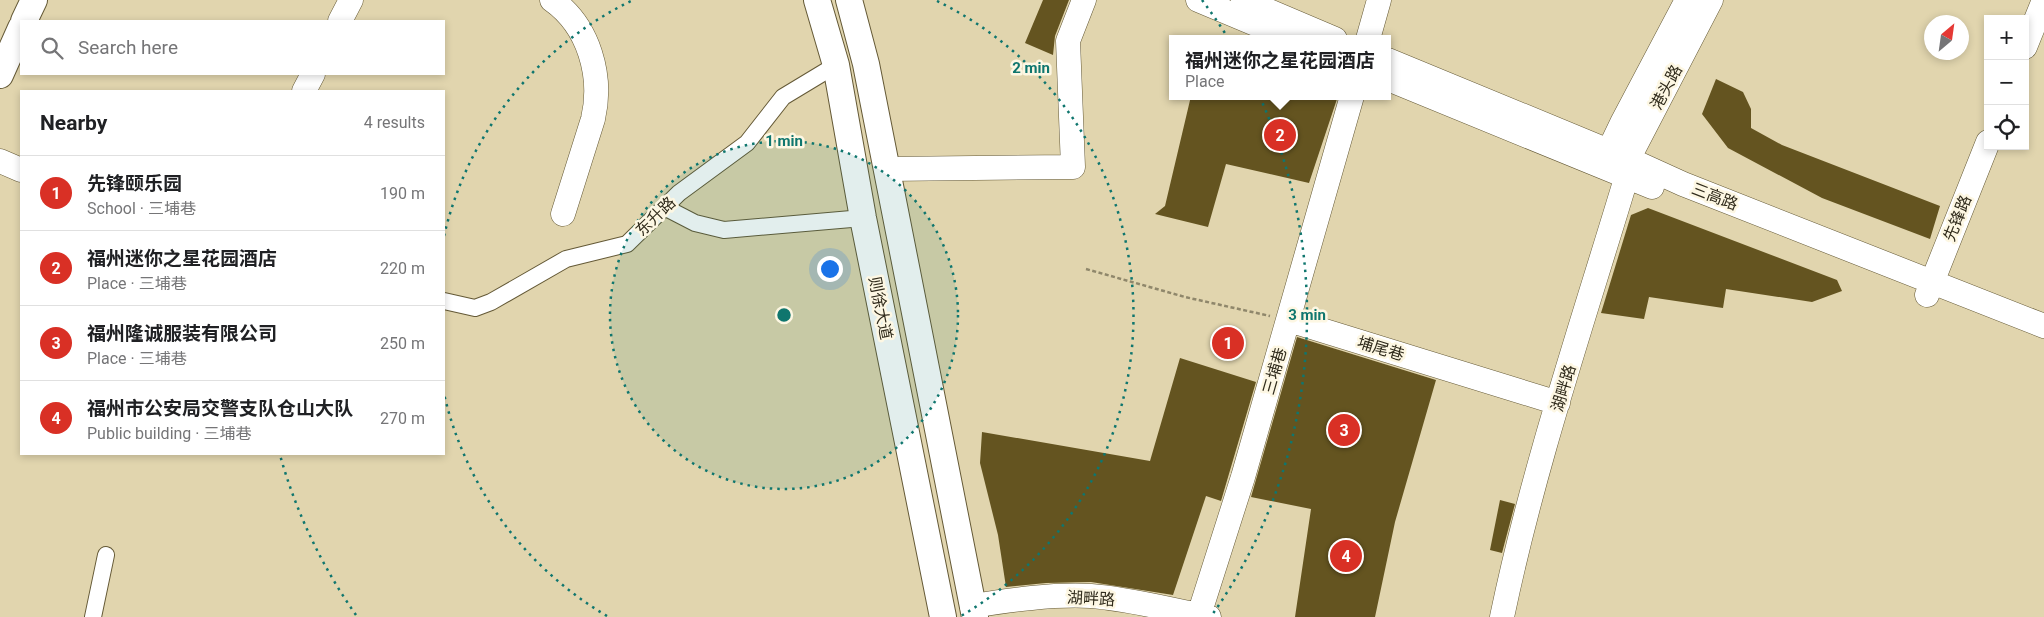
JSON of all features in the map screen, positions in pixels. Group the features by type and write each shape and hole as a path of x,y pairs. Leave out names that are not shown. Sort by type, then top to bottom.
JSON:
{"main road":[{"path":"24,20 34,0"},
{"name":"则徐大道","path":"818,4 836,65 863,218 943,617"},
{"name":"则徐大道","path":"853,6 887,168 974,612"},
{"path":"0,75 20,30"}],"street":[{"path":"341,20 351,0"},
{"path":"552,0 568,14 580,29 593,63 596,82 596,107 563,214"},
{"path":"887,168 1073,167 1068,41 1084,0"},
{"path":"1198,0 1281,35"},
{"path":"1243,0 1326,35"},
{"path":"1369,35 1379,0"},
{"name":"港头路","path":"1620,165 1687,0"},
{"name":"港头路","path":"1620,165 1711,0"},
{"path":"2029,37 2044,0"},
{"name":"三高路","path":"1391,61 1620,165"},
{"name":"东升路","path":"445,301 475,308 491,302 566,259 626,244 679,193 747,143 783,97 836,65"},
{"path":"305,90 312,75"},
{"name":"三高路","path":"1391,80 1620,165 1683,184 1930,288 2044,342"},
{"name":"三埔巷","path":"1204,616 1351,100"},
{"name":"先锋路","path":"1930,288 1985,150"},
{"path":"0,161 20,170"},
{"name":"湖畔路","path":"1502,617 1515,557 1558,403 1620,165"},
{"path":"664,207 695,223 724,230 863,218"},
{"name":"三高路","path":"1930,288 2044,326"},
{"name":"埔尾巷","path":"1289,320 1558,403"},
{"path":"93,617 106,556"},
{"name":"湖畔路","path":"974,612 1011,600 1082,596 1119,600 1204,616"}],"path":[{"path":"1086,269 1185,297 1289,320"}],"building":[{"path":"1043,0 1069,0 1055,36 1053,55 1025,43"},
{"path":"1716,79 1743,92 1751,109 1751,128 1782,145 1940,206 1930,239 1822,198 1728,148 1702,114"},
{"path":"1190,100 1337,100 1309,183 1226,164 1208,227 1155,214 1165,206"},
{"path":"1648,208 1837,280 1842,291 1812,302 1726,289 1723,308 1649,297 1644,319 1601,313 1631,215"},
{"path":"1297,337 1436,380 1395,522 1375,617 1295,617 1311,509 1251,497"},
{"path":"1180,358 1256,382 1221,501 1206,496 1173,595 1091,582 1046,583 1006,587 998,535 980,463 982,432 1150,461"},
{"path":"1500,500 1515,504 1502,553 1490,550"}],"place":[{"name":"福州迷你之星花园酒店","path":"1280,135"},
{"name":"先锋颐乐园","path":"1228,343"},
{"name":"福州隆诚服装有限公司","path":"1344,430"},
{"name":"福州市公安局交警支队仓山大队","path":"1346,556"}]}
